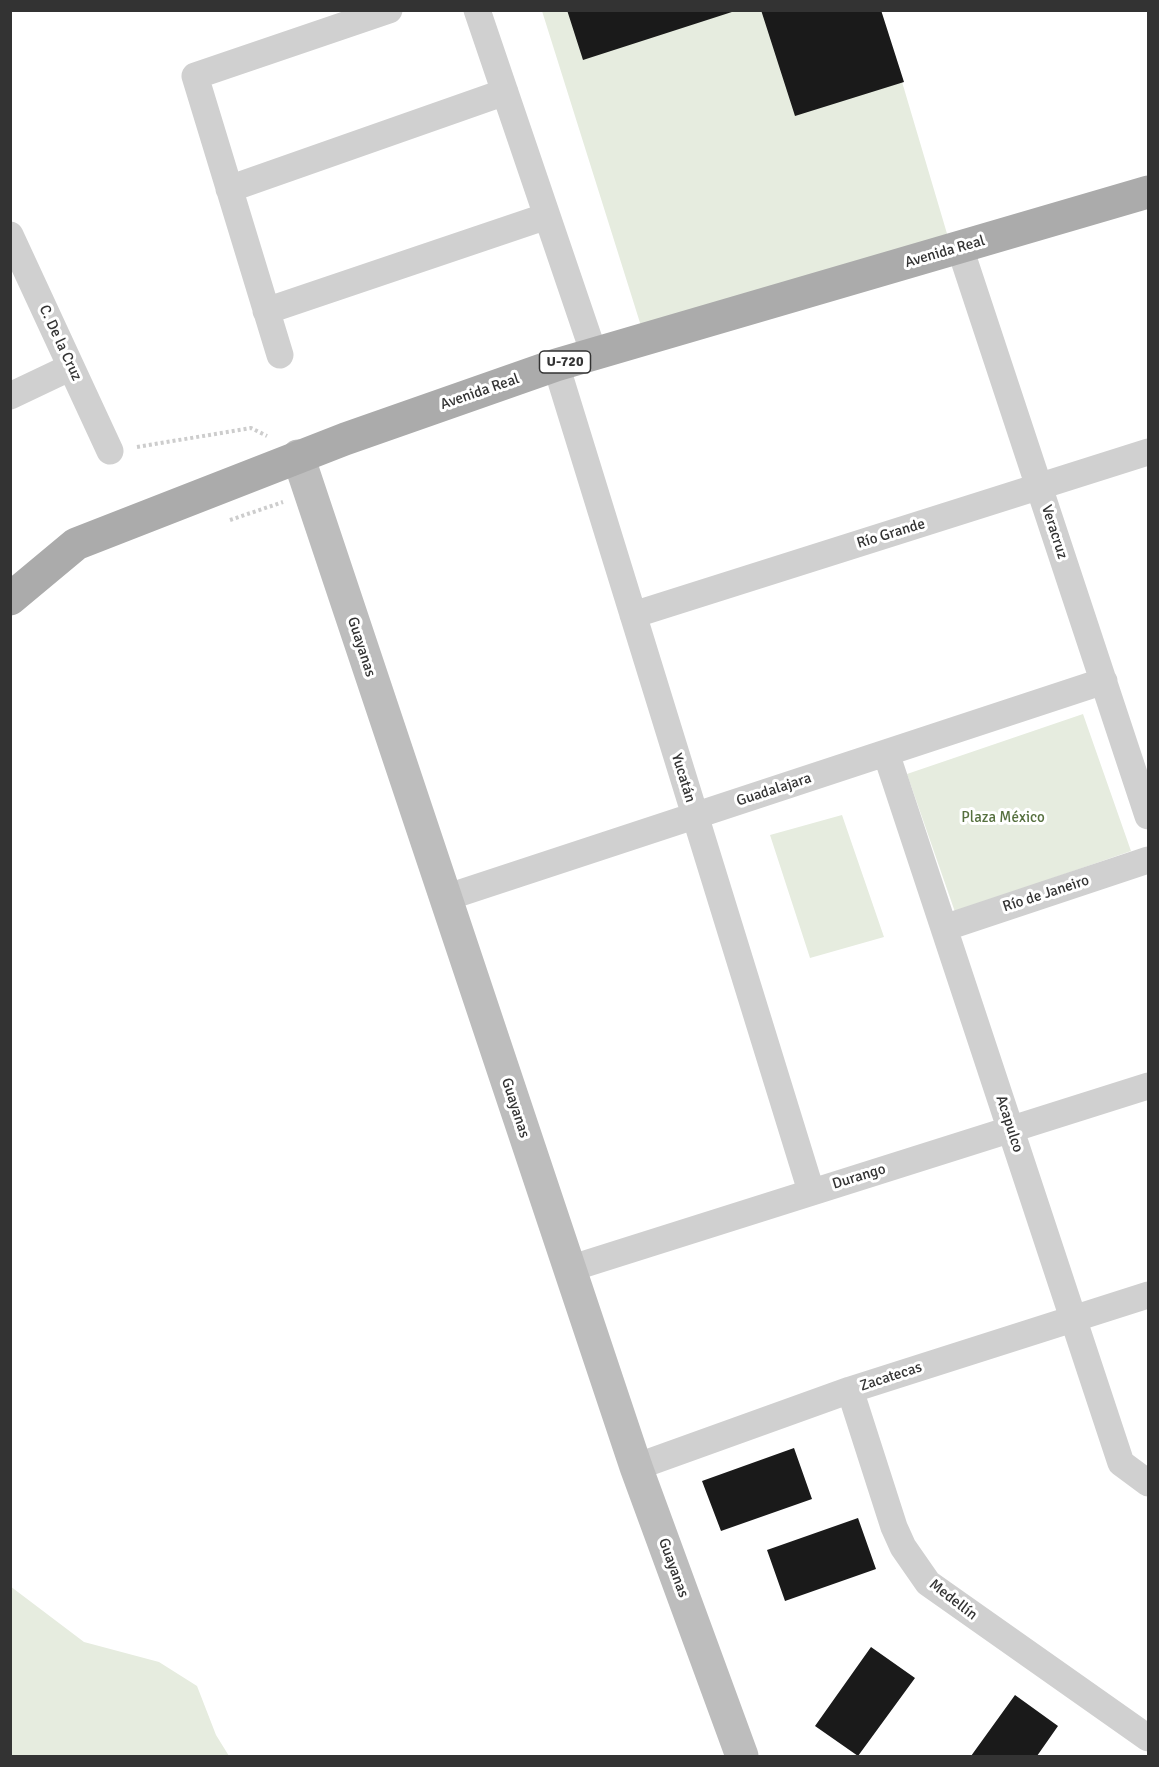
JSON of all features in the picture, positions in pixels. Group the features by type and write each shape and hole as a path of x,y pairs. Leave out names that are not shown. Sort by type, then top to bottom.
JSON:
{"main road":[{"name":"Avenida Real","path":"10,599 76,544 286,448 556,365 1149,192"}],"street":[{"path":"280,355 195,76 389,10"},
{"path":"477,10 594,354"},
{"path":"229,189 505,92"},
{"path":"266,311 548,216"},
{"name":"C. De la Cruz","path":"10,235 110,451"},
{"name":"Veracruz","path":"960,248 1149,816"},
{"name":"Yucatán","path":"556,365 810,1191"},
{"path":"10,396 71,367"},
{"name":"Guayanas","path":"286,448 445,898 636,1467 742,1756"},
{"name":"Río Grande","path":"633,615 1149,452"},
{"name":"Guadalajara","path":"445,898 1104,681"},
{"name":"Acapulco","path":"886,753 1121,1463 1149,1483"},
{"name":"Río de Janeiro","path":"944,928 1149,860"},
{"name":"Durango","path":"569,1269 810,1191 1011,1131 1149,1086"},
{"name":"Zacatecas","path":"636,1467 850,1390 1149,1295"},
{"name":"Medellín","path":"850,1390 894,1527 903,1547 928,1583 944,1597 1149,1738"}],"path":[{"path":"110,451 251,428 286,448"},
{"path":"220,523 282,502"}],"green space":[{"path":"542,11 881,11 948,237 641,326"},
{"name":"Plaza México","path":"1083,714 1131,851 955,912 907,774"},
{"path":"842,815 884,937 810,958 770,835"},
{"path":"10,1586 84,1642 159,1662 197,1686 216,1735 229,1756 11,1756"}],"building":[{"path":"567,10 735,10 735,11 583,60"},
{"path":"761,10 881,10 904,82 795,116"},
{"path":"794,1448 812,1499 721,1531 702,1481"},
{"path":"858,1518 876,1569 785,1601 767,1550"},
{"path":"871,1647 915,1678 858,1756 815,1726"},
{"path":"1015,1695 1058,1726 1037,1756 971,1756"}]}
